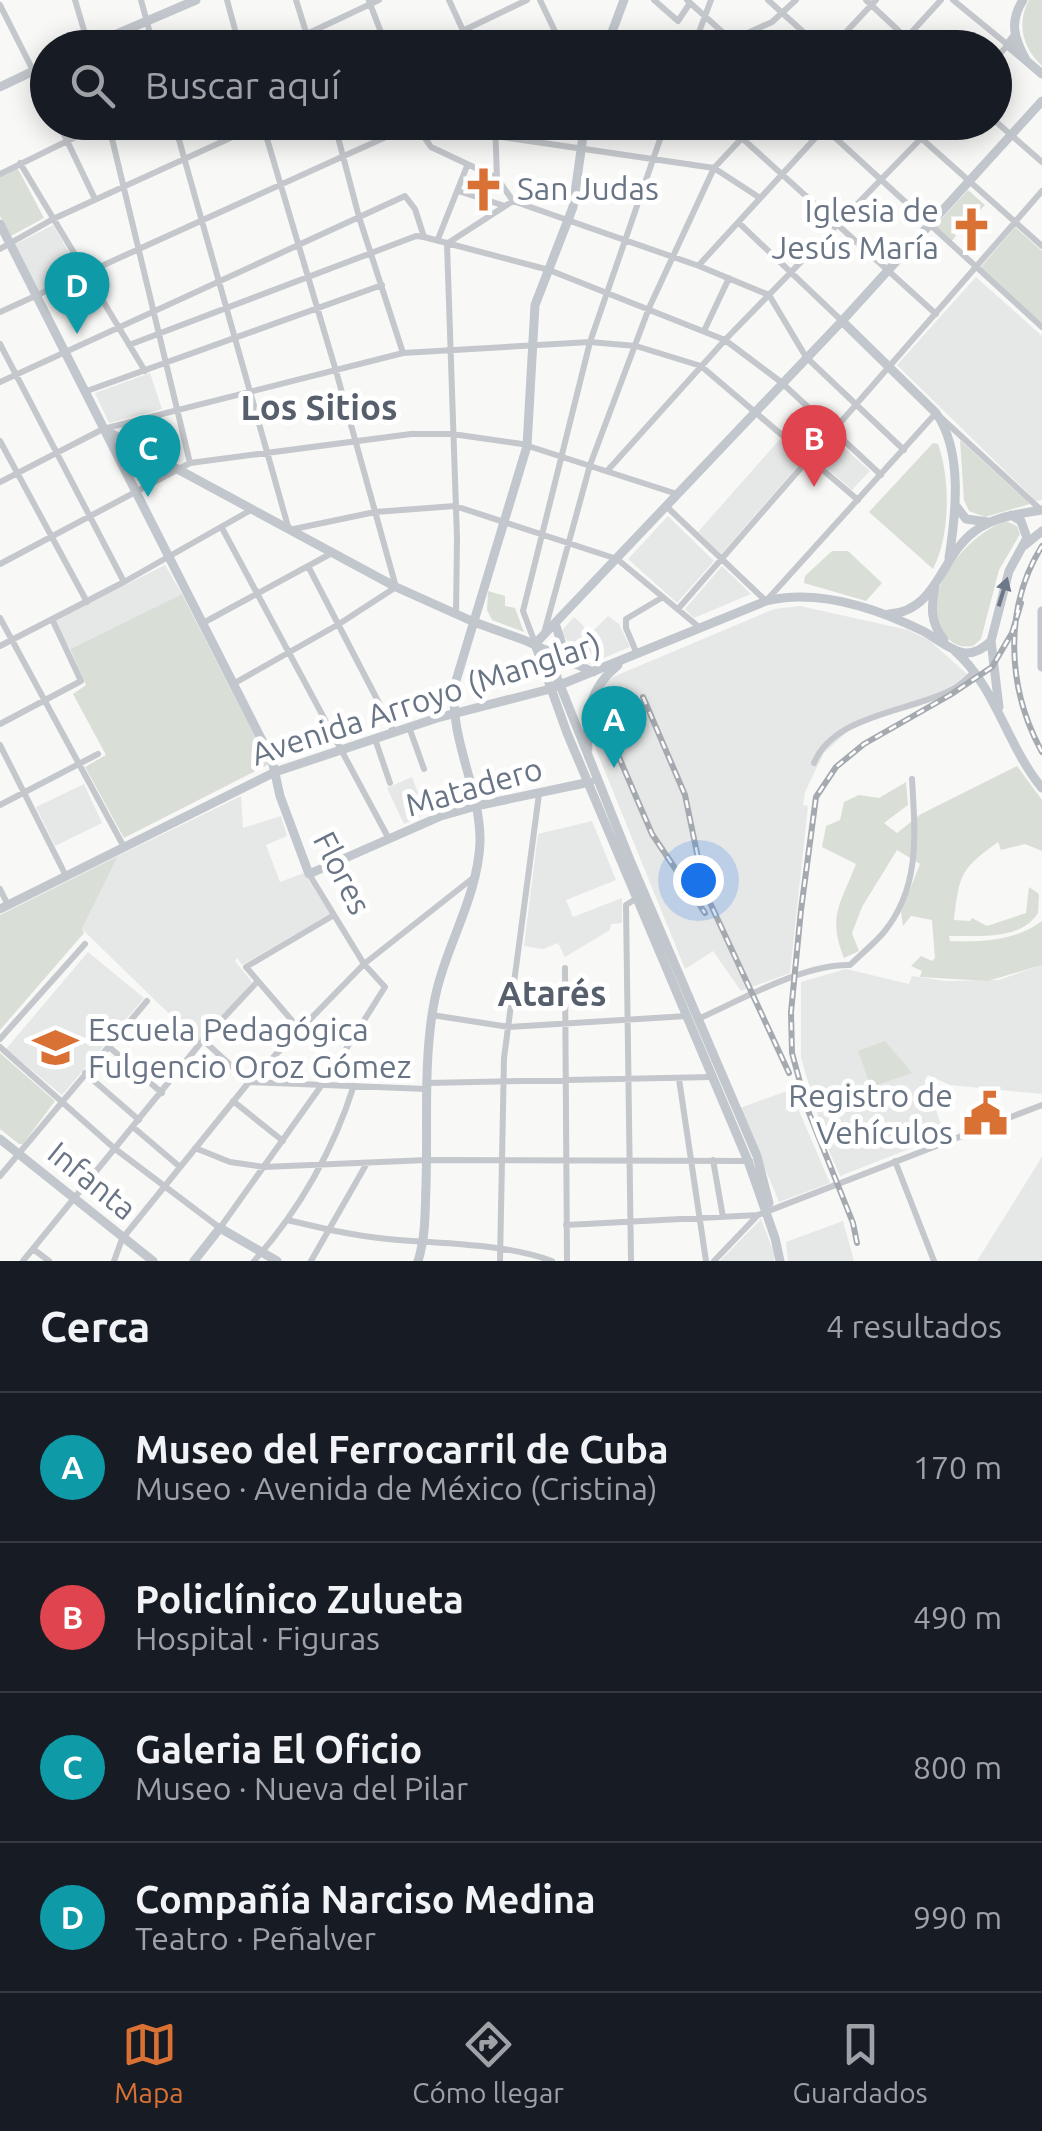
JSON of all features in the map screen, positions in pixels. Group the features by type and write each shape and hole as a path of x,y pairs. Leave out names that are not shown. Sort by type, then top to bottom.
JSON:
{"main road":[{"path":"124,30 196,0"},
{"path":"613,30 624,0"},
{"path":"1012,33 1023,0"},
{"path":"1012,42 1042,74"},
{"path":"0,87 30,72"},
{"path":"1012,135 1042,101"},
{"path":"418,1261 424,1240 432,1014 441,970 474,878 480,838 454,714 457,675 527,446 535,305 575,200 583,140"},
{"path":"535,644 888,272 1007,140"},
{"name":"Flores","path":"0,224 5,246 35,296 204,623 275,772 309,874"},
{"path":"842,320 936,413 949,436 954,498 949,558"},
{"path":"103,429 396,586 594,672"},
{"path":"954,498 966,519 990,522"},
{"path":"877,614 911,610 935,586 949,558 972,532 990,522 1042,510"},
{"path":"1011,516 1025,527 1023,546"},
{"path":"1001,716 990,641 1013,562 1023,546 1042,532"},
{"path":"935,586 933,620 942,638 974,672 1001,716 1019,757 1042,788"},
{"path":"482,597 484,614 494,627"},
{"path":"766,601 818,597 922,631 954,650 975,652 990,641"},
{"name":"Avenida Arroyo (Manglar)","path":"4,907 275,772 410,727 555,688 766,601"},
{"path":"1042,611 1042,667"},
{"path":"556,626 546,650 555,688 589,756"},
{"path":"556,626 562,645 576,664"},
{"path":"535,644 698,1019 753,1160 765,1213 782,1261"},
{"path":"635,655 602,680 592,696 588,714 592,777 637,898 753,1160"},
{"name":"Matadero","path":"309,874 441,816 540,794 592,777"},
{"name":"Infanta","path":"0,1139 153,1261"},
{"path":"194,1261 220,1228 258,1257 277,1261"}],"street":[{"path":"75,0 83,30"},
{"path":"141,0 149,30"},
{"path":"227,0 235,30"},
{"path":"296,0 306,30"},
{"path":"450,0 463,30 527,0"},
{"path":"540,0 554,30"},
{"path":"654,0 678,21 688,1 720,30"},
{"path":"699,30 711,0"},
{"path":"768,0 801,30"},
{"path":"752,30 783,14 796,0"},
{"path":"913,30 940,0"},
{"path":"953,0 995,30"},
{"path":"315,30 373,1 382,30"},
{"path":"847,30 871,2 898,30"},
{"path":"0,4 30,62"},
{"path":"1012,137 1042,162"},
{"path":"112,140 190,463"},
{"path":"178,140 289,530 375,512 456,506 617,558 699,627"},
{"path":"5,246 52,219 224,140"},
{"path":"233,684 339,624 396,586 267,140"},
{"path":"339,140 403,353"},
{"path":"0,312 380,140"},
{"path":"426,140 430,148 498,178"},
{"path":"495,140 498,178 513,200 769,295 806,358 904,450"},
{"path":"524,140 714,168 760,198"},
{"path":"535,644 523,611 590,342 660,140"},
{"path":"532,630 544,633 590,465 670,256 714,168 742,140"},
{"path":"744,140 936,314"},
{"path":"750,146 752,140"},
{"path":"699,266 811,140"},
{"path":"839,140 1042,327"},
{"path":"608,470 700,366 921,140"},
{"path":"923,140 1042,246"},
{"path":"0,174 66,141 95,199"},
{"path":"20,163 145,371"},
{"path":"438,239 468,166"},
{"path":"458,191 505,206"},
{"path":"678,609 1042,191"},
{"path":"0,382 406,196 415,209 424,237"},
{"path":"447,244 513,200"},
{"path":"739,223 842,320"},
{"path":"129,345 370,251 416,236 438,239 549,270 725,340 782,382 881,475"},
{"path":"447,244 456,614"},
{"path":"704,332 728,278"},
{"path":"84,392 382,285"},
{"path":"0,482 103,429 403,353 590,342 636,346 700,366 858,500"},
{"path":"0,344 124,582"},
{"path":"666,506 766,601 936,413 1042,510"},
{"path":"0,564 190,463 410,434 452,434 527,446 677,494"},
{"path":"0,441 87,602"},
{"path":"0,646 251,510"},
{"path":"222,528 389,839"},
{"path":"204,623 332,552"},
{"path":"308,566 394,732"},
{"path":"635,655 626,619 663,597"},
{"path":"0,618 124,848"},
{"path":"0,724 81,681 52,620"},
{"path":"814,763 824,747 846,731 952,690 974,672"},
{"path":"410,727 424,769"},
{"path":"374,739 390,782"},
{"path":"0,745 66,876"},
{"path":"0,805 98,754"},
{"path":"698,1019 785,982 836,965 850,966 885,930 902,901 916,856 912,778"},
{"path":"500,1261 502,1082 540,794"},
{"name":"Flores","path":"309,874 364,964 385,985 336,1065"},
{"path":"114,1261 122,1239 249,1082 364,964 474,878"},
{"path":"0,889 4,907"},
{"path":"631,1261 626,906 637,898"},
{"path":"0,1047 114,1148 220,1228 336,1065 300,1031 246,968 334,915"},
{"path":"0,1039 85,944"},
{"path":"565,968 567,1261"},
{"path":"23,1261 203,1040 257,982"},
{"path":"0,1176 147,1001"},
{"path":"432,1014 509,1027 687,1016"},
{"path":"203,1040 249,1082 427,1086 713,1077"},
{"path":"108,1046 162,1093"},
{"path":"85,1073 139,1120"},
{"path":"679,1079 710,1261 765,1213"},
{"path":"258,1257 288,1220 320,1164 344,1118 354,1085"},
{"path":"234,1102 283,1141"},
{"path":"566,1225 765,1213 1042,1105"},
{"path":"133,1127 180,1167"},
{"path":"195,1148 230,1162 264,1167 427,1160 753,1160"},
{"path":"712,1160 722,1217"},
{"path":"896,1161 934,1261"},
{"path":"311,1261 368,1162"},
{"path":"288,1220 387,1239 424,1240 552,1261"},
{"path":"33,1249 49,1261"}],"shaded area":[{"path":"1029,0 1042,0 1042,66 1023,35"},
{"path":"17,167 44,218 11,236 0,216 0,176"},
{"path":"968,190 985,205 976,214 971,211 953,232 956,236 951,242 934,227"},
{"path":"53,225 82,274 37,293 14,245"},
{"path":"1015,227 1042,251 1042,323 980,268"},
{"path":"976,277 1042,336 1042,500 1036,501 897,365"},
{"path":"150,373 162,409 109,423 95,393"},
{"path":"832,437 870,471 852,490 814,457"},
{"path":"780,439 804,459 721,554 698,532"},
{"path":"960,440 1030,504 985,517 969,511 964,500"},
{"path":"933,443 938,444 942,458 947,508 943,541 933,569 869,512"},
{"path":"668,516 714,561 677,603 628,559"},
{"path":"1006,521 1017,526 1020,534 999,570 981,639 973,646 958,645 945,635 937,619 941,585 976,538"},
{"path":"832,551 848,551 882,583 866,601 804,583 805,576"},
{"path":"165,565 182,594 70,649 54,621"},
{"path":"722,566 751,594 694,618 685,609"},
{"path":"488,591 505,596 505,606 515,608 524,632 492,620 487,610"},
{"path":"182,594 269,764 124,838 85,767 106,755 73,694 86,685 70,649"},
{"path":"800,606 908,630 929,640 967,674 947,689 848,731 824,753 805,792 803,805 808,806 790,973 741,991 713,951 685,969 591,737 590,715 601,688 613,677 774,609"},
{"path":"608,616 619,624 630,647 589,664 560,633 574,617 591,633"},
{"path":"1017,766 1042,800 1042,851 1025,844 1001,850 998,842 985,851 964,874 954,920 972,918 987,926 1026,913 1029,887 1039,894 1038,913 1009,933 949,936 950,941 998,939 1021,933 1042,921 1042,965 988,981 920,977 922,971 911,966 921,956 932,961 935,958 932,920 911,916 903,926 901,912 920,864 897,850 862,907 852,933 859,951 844,958 836,920 856,864 822,847 826,826 840,820 844,802 859,795 879,798 906,782 908,805 884,823 897,833 921,814"},
{"path":"412,777 426,814 404,824 387,788"},
{"path":"84,784 102,823 55,846 36,807"},
{"path":"241,796 243,828 281,816 287,836 266,845 280,882 304,873 330,914 242,965 237,958 235,961 252,982 199,1043 82,929 118,856"},
{"path":"592,821 616,880 566,900 573,917 622,898 622,923 611,924 610,930 565,957 558,943 543,949 524,946 538,834"},
{"path":"118,856 82,929 84,933 0,1030 0,915"},
{"path":"88,952 144,998 62,1095 6,1049"},
{"path":"1042,965 1042,1094 950,1085 928,1075 925,1080 945,1135 840,1176 801,1058 801,982 846,969 909,984 912,976 945,981 999,980"},
{"path":"885,1041 912,1073 871,1087 858,1051"},
{"path":"0,1053 55,1101 23,1144 0,1129"},
{"path":"790,1090 830,1183 779,1202 740,1108"},
{"path":"1042,1156 1042,1261 977,1261 1037,1165"},
{"path":"761,1219 774,1261 720,1261"},
{"path":"843,1221 854,1261 788,1261 786,1242"}],"railway":[{"path":"1042,546 1021,595 1014,649 1022,702 1042,752"},
{"path":"857,1243 853,1223 807,1108 792,1053 791,1012 816,797 836,767 864,744 992,667 1012,633 1021,603"},
{"path":"643,697 685,795 705,892 789,1073"},
{"path":"612,741 652,834 705,913"}],"place":[{"name":"San Judas","path":"484,189"},
{"name":"Iglesia de Jesús María","path":"972,229"},
{"name":"Compañía Narciso Medina","path":"77,334"},
{"name":"Policlínico Zulueta","path":"814,487"},
{"name":"Galeria El Oficio","path":"148,497"},
{"name":"Museo del Ferrocarril de Cuba","path":"614,768"},
{"name":"Escuela Pedagógica Fulgencio Oroz Gómez","path":"55,1048"},
{"name":"Registro de Vehículos","path":"986,1114"}],"district":[{"name":"Los Sitios","path":"319,408"},
{"name":"Atarés","path":"552,994"}]}
